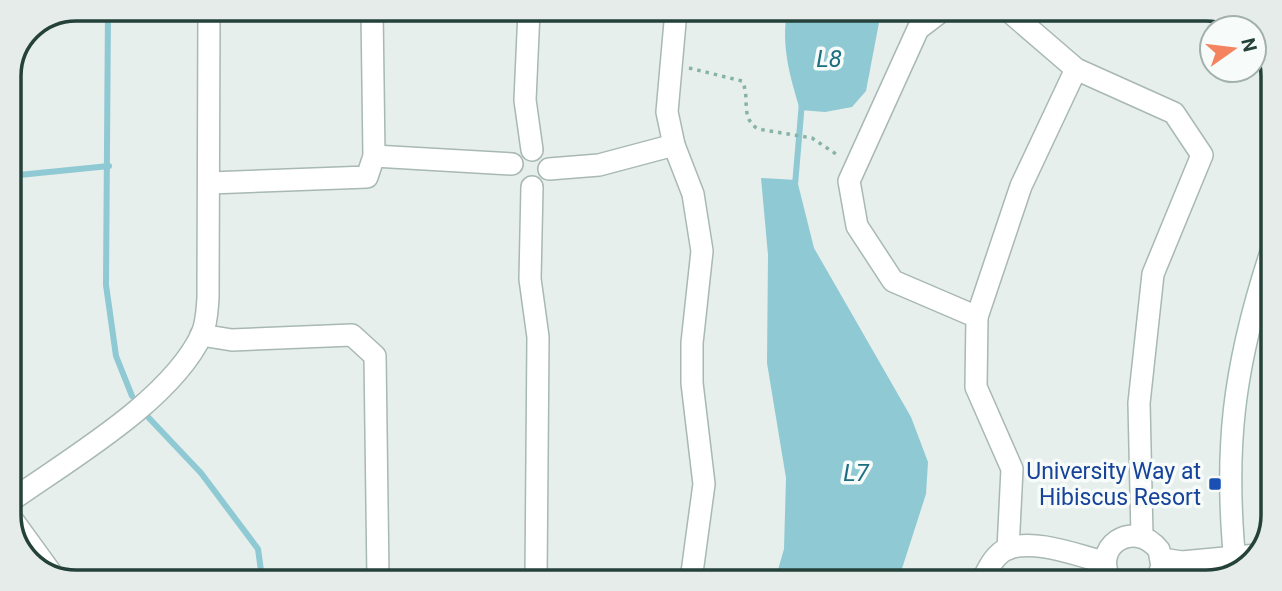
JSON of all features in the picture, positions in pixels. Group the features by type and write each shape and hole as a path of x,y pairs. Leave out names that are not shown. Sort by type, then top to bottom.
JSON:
{"street":[{"path":"21,493 156,394 189,356 201,335 206,321 208,298 209,21"},
{"path":"209,183 367,177 374,156 372,21"},
{"path":"529,21 525,100 532,150"},
{"path":"675,21 667,112 674,145 693,194 702,251 692,343 692,383 704,484 692,570"},
{"path":"928,21 918,29 849,181 857,226 893,281 977,317"},
{"path":"1021,21 1076,69 1174,113 1202,155 1153,274 1139,403 1142,536"},
{"path":"1008,548 1012,468 976,387 977,317 1021,186 1076,69"},
{"path":"549,169 599,164 674,145"},
{"path":"532,150 544,156 549,169 544,181 532,187 516,181 512,164 517,155 532,150"},
{"path":"374,156 512,164"},
{"path":"532,187 530,279 538,337 536,570"},
{"path":"1235,562 1229,465 1233,402 1242,349 1261,285"},
{"path":"201,335 232,340 352,335 375,356 378,570"},
{"path":"1109,570 1112,545 1120,538 1142,536 1153,542 1162,559 1161,570"},
{"path":"26,539 38,555"},
{"path":"987,570 990,563 1008,548 1037,547 1103,570"},
{"path":"1162,559 1230,565"}],"path":[{"path":"670,63 742,81 745,88 745,113 753,126 767,132 812,138 842,159 849,181"}],"water":[{"name":"L8","path":"786,21 879,21 866,91 852,107 825,112 800,110 790,73"},
{"name":"L7","path":"761,178 797,180 814,248 911,417 928,462 926,494 902,570 778,570 784,549 786,478 767,363 768,255"}],"waterway":[{"path":"108,21 106,285 116,356 132,396"},
{"path":"795,185 802,102"},
{"path":"21,175 109,166"},
{"path":"148,417 201,473 258,549 261,570"}],"place":[{"name":"University Way at Hibiscus Resort","path":"1215,484"}]}
